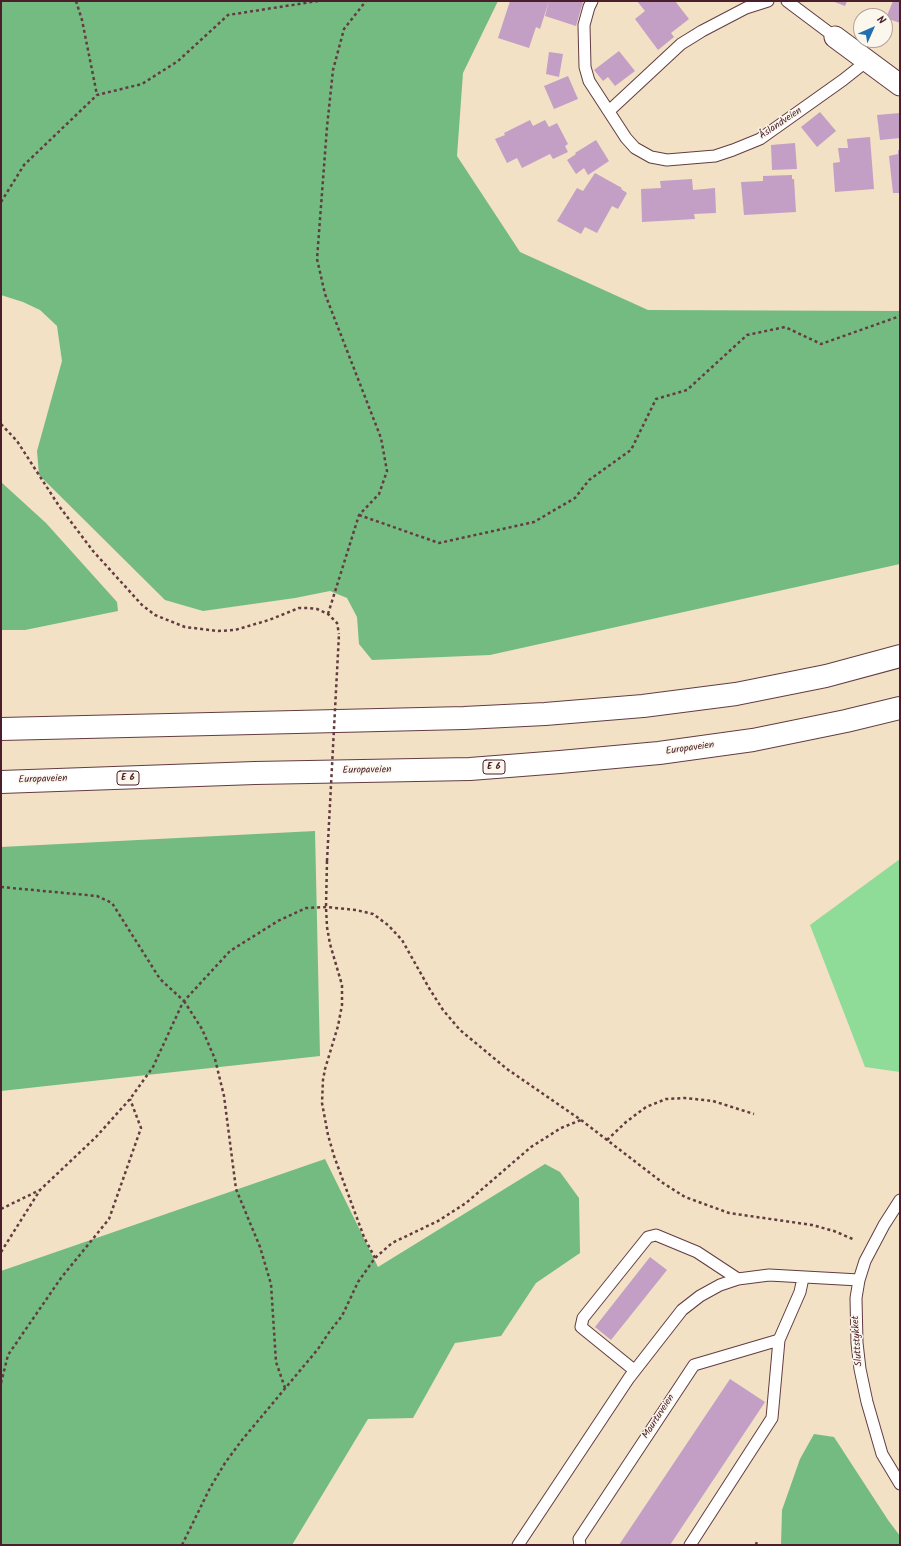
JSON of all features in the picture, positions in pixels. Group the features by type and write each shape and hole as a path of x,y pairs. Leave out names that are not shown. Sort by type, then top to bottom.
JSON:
{"highway":[{"path":"1,729 464,718 545,714 643,706 736,694 826,676 900,656"},
{"name":"Europaveien","path":"1,782 255,773 470,769 659,753 732,743 846,721 900,708"}],"street":[{"path":"835,37 900,85"}],"lane":[{"name":"Åslandveien","path":"592,1 584,25 585,67 589,81 626,138 635,148 651,157 667,160 715,156 760,138 843,80 866,61"},
{"path":"609,111 642,78 681,44 702,30 746,8 768,1"},
{"path":"787,1 835,37"},
{"name":"Sluttstykket","path":"900,1200 872,1248 858,1280 856,1298 857,1343 860,1369 867,1402 882,1454 900,1484"},
{"path":"634,1370 581,1326 583,1318 648,1237 656,1235 697,1252 738,1279"},
{"path":"518,1545 594,1428 634,1370 682,1310 700,1296 720,1285 738,1279 769,1275 858,1280"},
{"path":"690,1545 772,1418 779,1340 800,1292 803,1278"},
{"name":"Maurtuveien","path":"580,1545 579,1539 694,1365 779,1340"}],"path":[{"path":"76,1 82,20 97,94"},
{"path":"1,202 24,165 97,94 142,84 178,61 228,15 318,1"},
{"path":"328,614 359,515 379,494 386,471 381,438 325,294 317,259 326,127 333,70 344,29 366,1"},
{"path":"359,515 439,543 534,522 575,498 588,480 631,450 656,399 687,390 747,335 785,328 822,344 900,316"},
{"path":"1,424 17,440 58,506 93,551 142,605 155,615 185,627 218,631 235,630 269,620 299,608 316,609 328,614 336,623 339,634 327,861 326,908 330,944 342,985 342,1005 338,1026 325,1069 322,1104 334,1156 364,1237 375,1258"},
{"path":"1,887 97,896 112,903 160,979 184,1002 202,1029 215,1059 224,1096 236,1189 260,1247 271,1284 276,1362 285,1388"},
{"path":"1,1252 40,1190 96,1137 130,1099 153,1067 184,1002 230,951 278,921 306,908 356,910 373,914 388,925 402,940 432,994 460,1030 507,1069 581,1120 663,1183 686,1197 705,1206 729,1214 812,1225 834,1231 872,1248"},
{"path":"607,1140 626,1122 646,1107 666,1099 684,1098 713,1101 754,1114"},
{"path":"1,1383 8,1355 61,1278 109,1219 141,1128 130,1099"},
{"path":"182,1545 210,1488 225,1463 242,1440 318,1349 342,1316 358,1282 375,1258 392,1243 438,1221 466,1203 536,1144 561,1128 581,1120"},
{"path":"1,1209 40,1190"},
{"path":"756,1545 757,1541"}],"green space":[{"path":"1,1 498,1 463,73 457,156 520,252 648,310 900,311 900,564 490,655 372,660 359,644 357,617 347,598 330,591 295,598 203,611 165,600 39,475 37,451 62,361 57,326 40,310 23,302 1,295"},
{"path":"1,482 46,523 117,602 118,611 25,630 1,630"},
{"path":"315,831 320,1056 1,1091 1,847"},
{"path":"900,859 900,1072 865,1067 810,925"},
{"path":"325,1159 378,1267 545,1164 560,1172 579,1198 580,1253 536,1283 501,1336 455,1343 413,1418 368,1419 292,1545 1,1545 1,1271"},
{"path":"814,1434 834,1437 900,1536 900,1545 781,1545 782,1510 800,1459"}],"building":[{"path":"510,1 549,1 540,29 536,27 529,48 498,38"},
{"path":"549,1 583,2 576,26 545,16"},
{"path":"637,1 675,1 689,19 671,33 674,37 658,50 635,19 645,11"},
{"path":"832,1 847,1 845,6"},
{"path":"893,1 900,1 900,23 893,20 893,8 890,8"},
{"path":"619,51 635,71 615,86 608,77 603,81 594,70"},
{"path":"549,52 563,54 559,77 546,74"},
{"path":"568,76 578,99 554,109 544,86"},
{"path":"820,112 836,131 817,147 801,127"},
{"path":"900,113 900,138 880,140 877,115"},
{"path":"530,120 533,126 545,120 549,127 557,123 568,144 565,146 568,152 553,159 550,154 522,168 517,158 507,163 495,139 505,135 504,133"},
{"path":"870,137 874,189 835,192 833,163 840,162 838,148 848,148 847,139"},
{"path":"596,140 609,161 588,175 584,168 576,174 567,160 576,154 575,153"},
{"path":"795,143 797,169 772,170 771,145"},
{"path":"898,150 900,150 900,193 893,193 889,156 898,154"},
{"path":"595,173 622,188 621,189 627,193 618,209 612,206 597,233 585,227 581,234 557,221 577,188 583,191"},
{"path":"792,175 792,179 794,179 796,212 744,215 741,182 763,181 763,176"},
{"path":"692,179 693,190 715,188 716,213 694,214 695,219 642,222 641,189 661,188 660,181"},
{"path":"650,1257 667,1270 611,1340 595,1327"},
{"path":"730,1379 765,1402 670,1545 619,1545"}]}
